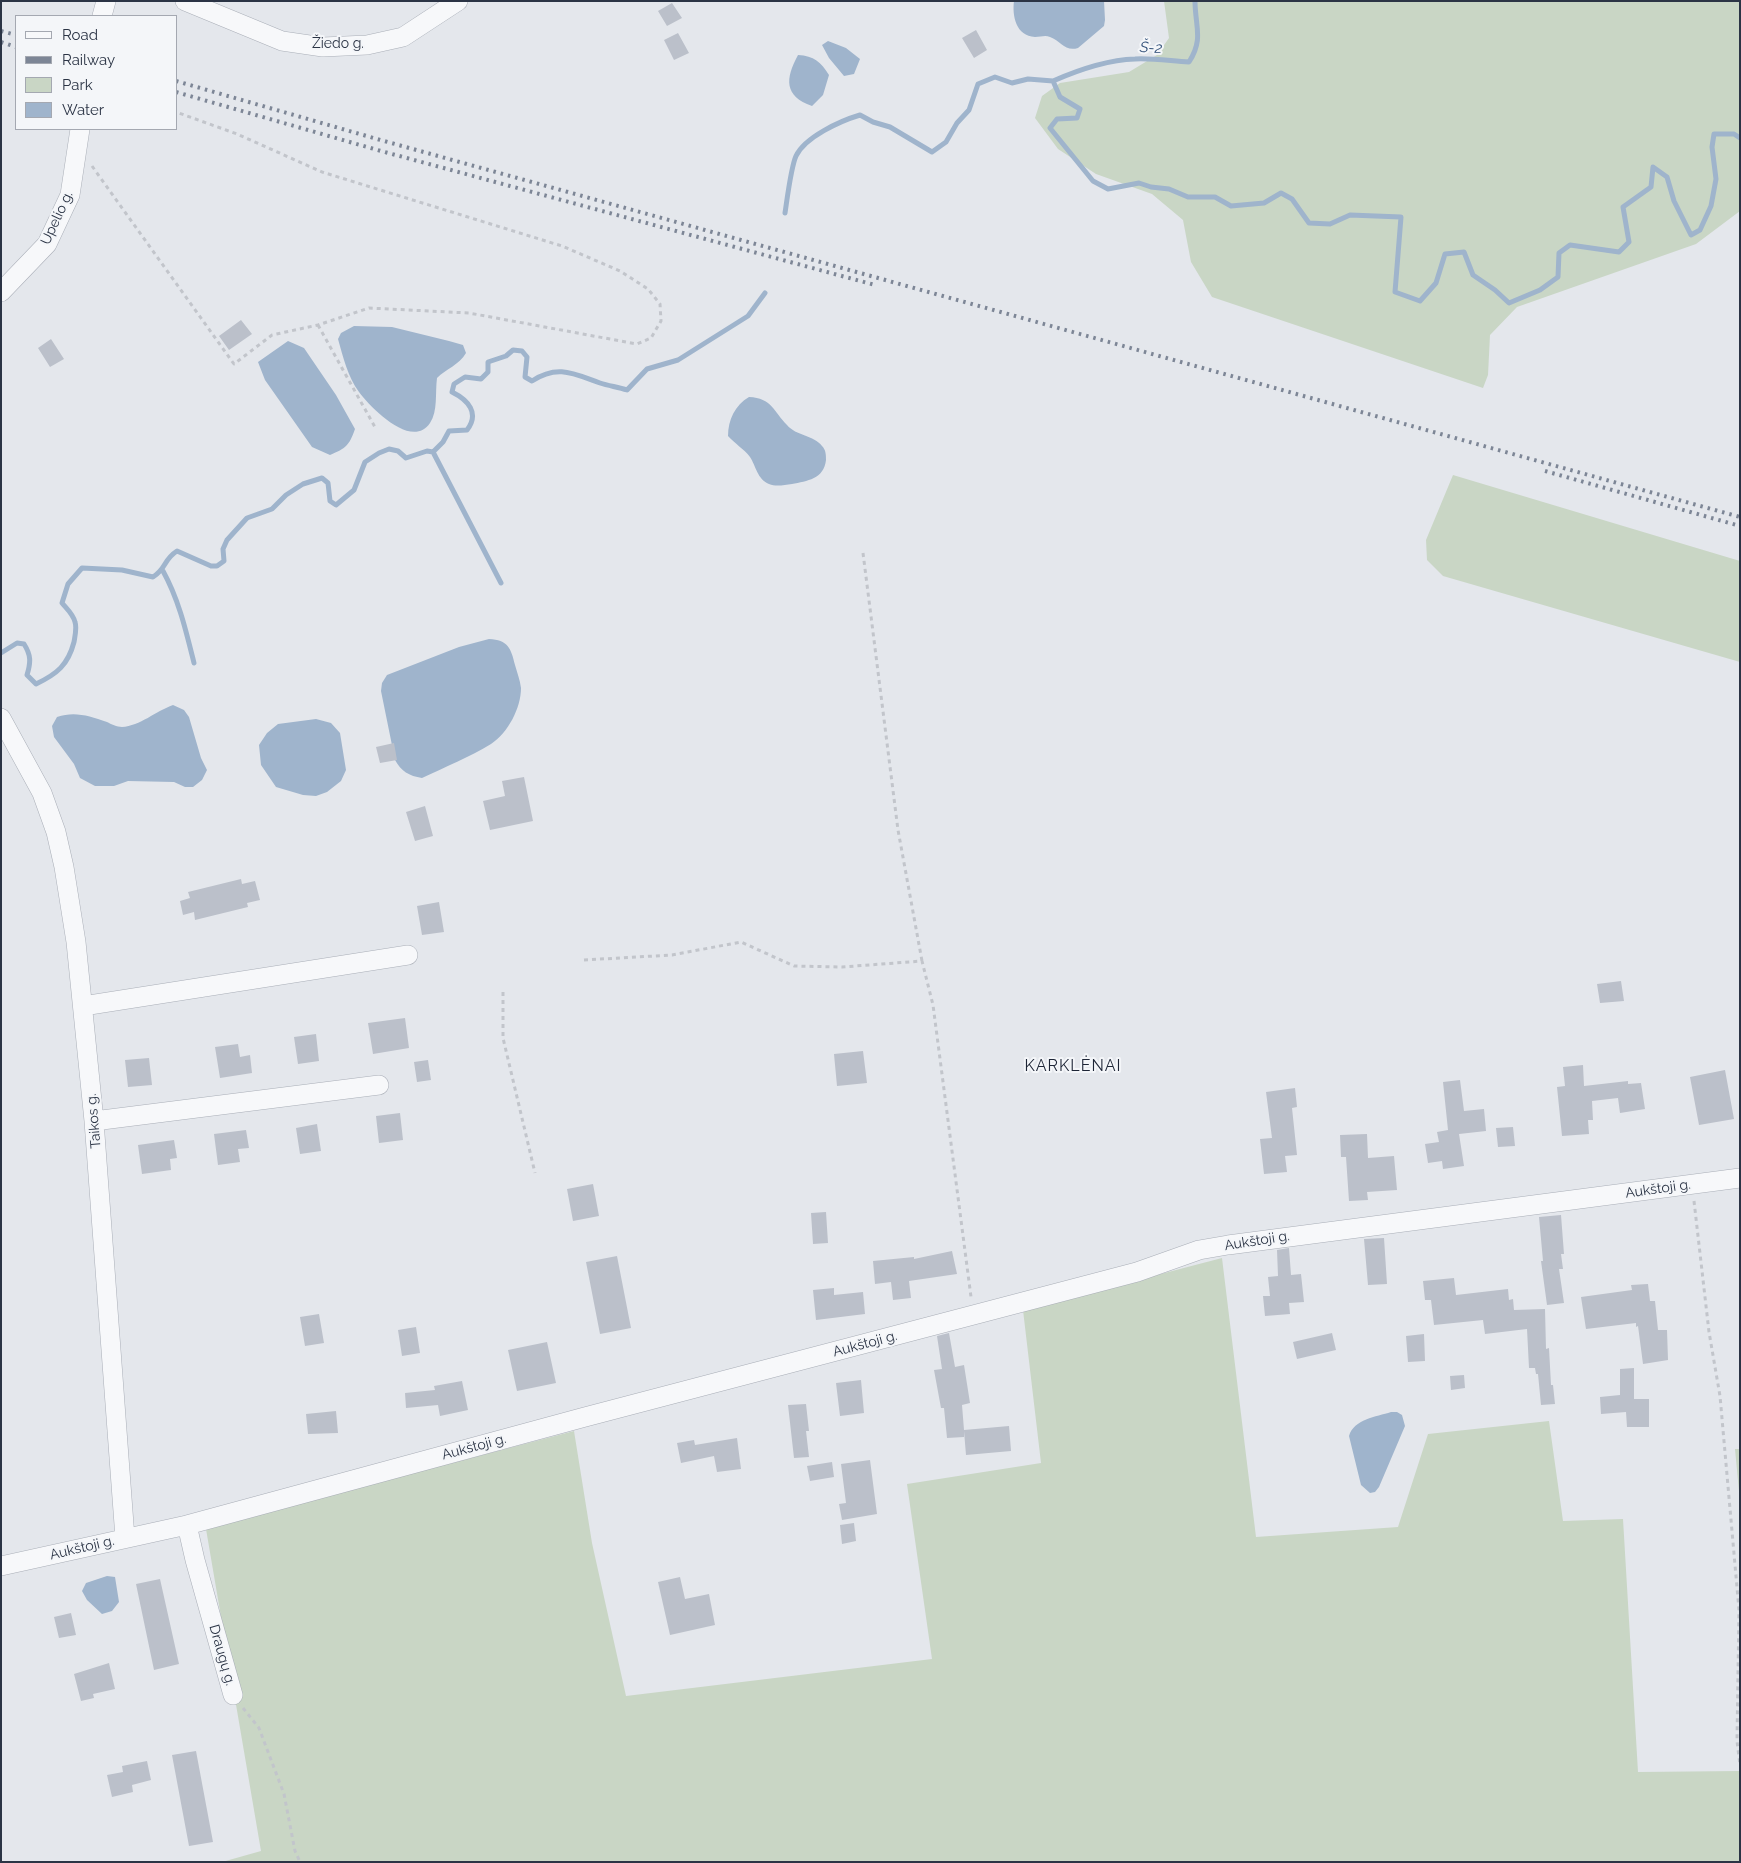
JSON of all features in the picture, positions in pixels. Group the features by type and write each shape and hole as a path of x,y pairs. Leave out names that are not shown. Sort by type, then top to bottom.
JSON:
{"street":[{"path":"102,15 106,1"},
{"name":"Žiedo g.","path":"185,1 282,41 323,47 366,45 403,37 458,1"},
{"name":"Upelio g.","path":"1,292 47,244 70,195 80,130"},
{"name":"Taikos g.","path":"1,718 42,793 56,832 64,867 76,942 94,1121 125,1538"},
{"path":"83,1006 408,955"},
{"path":"94,1121 379,1084"},
{"name":"Aukštoji g.","path":"1,1566 187,1525 585,1417 1137,1272 1199,1250 1297,1235 1740,1178"},
{"name":"Draugų g.","path":"187,1525 233,1695"}],"path":[{"path":"86,158 234,364 272,335 318,325 370,308 469,313 638,344 651,338 662,321 660,304 648,288 620,271 562,246 322,172 237,134 178,113"},
{"path":"318,325 376,428"},
{"path":"862,553 898,830 922,962 934,1005 973,1315"},
{"path":"584,960 672,955 741,942 794,966 842,967 922,962"},
{"path":"503,992 503,1038 535,1173"},
{"path":"1692,1184 1709,1332 1720,1396 1740,1610 1737,1741 1740,1765"},
{"name":"Draugų g.","path":"233,1695 258,1728 284,1794 295,1851 300,1862"}],"green space":[{"path":"1164,1 1740,1 1740,211 1696,244 1517,307 1490,335 1488,375 1483,388 1212,297 1191,262 1183,220 1152,194 1096,174 1058,149 1035,118 1042,96 1060,83 1129,72 1157,55 1169,38"},
{"path":"1453,475 1740,561 1740,662 1443,576 1427,560 1426,540"},
{"path":"1222,1258 1256,1537 1398,1527 1428,1434 1549,1421 1563,1521 1623,1519 1638,1772 1740,1771 1740,1862 222,1862 261,1851 206,1529 574,1431 592,1543 626,1696 932,1659 907,1484 1041,1463 1023,1310"},
{"path":"1735,1449 1740,1449 1740,1502"}],"water":[{"path":"1014,1 1104,1 1104,26 1078,48 1070,49 1050,37 1035,37 1023,33 1015,19"},
{"path":"828,41 846,48 860,59 854,74 844,76 829,58 822,45"},
{"path":"798,55 816,60 829,75 823,95 812,106 796,97 790,86 789,79"},
{"path":"354,326 392,327 463,345 466,353 463,357 437,378 433,418 422,430 413,432 392,424 365,399 355,386 346,367 338,339 341,333"},
{"path":"288,341 304,348 336,395 355,429 346,446 330,455 312,447 265,380 258,362"},
{"path":"749,397 768,403 791,429 819,442 825,451 826,460 825,466 818,475 803,482 780,486 769,484 762,479 750,457 728,436 729,424 733,414 740,404"},
{"path":"489,639 501,641 508,646 520,682 519,704 508,727 491,744 466,758 422,778 406,772 395,760 381,691 382,683 387,675 459,647"},
{"path":"173,705 184,710 189,717 201,758 207,770 202,780 193,787 185,787 174,782 128,781 114,786 95,786 80,778 74,764 54,737 52,726 57,717 64,715 82,715 122,727 142,721"},
{"path":"316,719 331,723 340,733 346,770 341,781 327,792 316,796 303,795 276,787 261,765 259,745 267,733 278,724"},
{"path":"1391,1412 1397,1412 1402,1415 1405,1426 1379,1487 1375,1492 1370,1493 1361,1485 1349,1436 1352,1430 1361,1422"},
{"path":"107,1576 115,1577 119,1602 112,1611 102,1614 87,1600 82,1591 86,1583"}],"building":[{"path":"672,3 682,18 667,26 658,11"},
{"path":"976,30 987,50 974,58 962,38"},
{"path":"678,33 689,53 674,60 664,40"},
{"path":"241,320 252,334 229,350 219,336"},
{"path":"51,339 64,359 50,367 38,348"},
{"path":"394,743 397,760 380,763 376,747"},
{"path":"524,777 533,821 490,830 483,801 505,796 502,781"},
{"path":"425,806 433,836 415,841 406,812"},
{"path":"241,879 242,884 255,881 260,900 247,903 248,907 195,920 194,912 183,915 180,901 190,898 188,892"},
{"path":"439,902 444,932 422,935 417,906"},
{"path":"1621,981 1624,1001 1600,1003 1597,984"},
{"path":"405,1018 409,1048 373,1054 368,1023"},
{"path":"316,1034 319,1061 298,1064 294,1037"},
{"path":"238,1044 240,1057 250,1055 252,1073 220,1078 215,1047"},
{"path":"863,1051 867,1083 837,1086 834,1054"},
{"path":"149,1058 152,1085 128,1087 125,1060"},
{"path":"428,1060 431,1080 417,1082 414,1062"},
{"path":"1583,1065 1584,1086 1628,1081 1628,1084 1641,1083 1645,1109 1620,1113 1618,1098 1592,1101 1593,1120 1588,1120 1589,1134 1562,1136 1557,1087 1565,1086 1563,1067"},
{"path":"1725,1070 1734,1119 1699,1125 1690,1077"},
{"path":"1460,1080 1464,1111 1484,1109 1486,1131 1459,1134 1464,1166 1443,1169 1442,1161 1428,1163 1425,1144 1439,1142 1437,1132 1448,1130 1443,1082"},
{"path":"1295,1088 1297,1107 1292,1108 1297,1155 1285,1156 1287,1172 1264,1174 1260,1139 1272,1138 1266,1092"},
{"path":"400,1113 403,1140 379,1143 376,1116"},
{"path":"317,1124 321,1151 300,1154 296,1128"},
{"path":"1513,1127 1515,1146 1498,1147 1496,1128"},
{"path":"246,1130 249,1148 238,1149 240,1162 218,1165 214,1134"},
{"path":"1367,1134 1368,1158 1394,1156 1397,1190 1367,1192 1368,1200 1349,1201 1346,1157 1341,1157 1340,1135"},
{"path":"174,1140 177,1158 170,1159 171,1170 142,1174 138,1145"},
{"path":"593,1184 599,1216 573,1221 567,1189"},
{"path":"826,1212 828,1243 813,1244 811,1213"},
{"path":"1561,1215 1564,1254 1561,1254 1563,1269 1559,1269 1564,1303 1547,1305 1541,1261 1543,1261 1539,1217"},
{"path":"1384,1238 1387,1284 1368,1285 1364,1239"},
{"path":"1289,1248 1291,1275 1301,1274 1304,1302 1289,1303 1290,1314 1265,1316 1263,1296 1270,1296 1268,1277 1278,1276 1277,1250"},
{"path":"952,1251 957,1274 909,1281 911,1298 893,1300 891,1282 875,1284 873,1261 914,1257 914,1259"},
{"path":"617,1256 631,1328 600,1334 586,1262"},
{"path":"1454,1278 1456,1295 1508,1289 1509,1300 1513,1299 1514,1310 1545,1309 1546,1349 1549,1348 1551,1385 1553,1385 1555,1404 1541,1405 1538,1374 1536,1374 1535,1368 1529,1368 1527,1329 1485,1334 1483,1320 1434,1325 1431,1300 1425,1300 1423,1281"},
{"path":"1648,1284 1650,1301 1655,1301 1658,1330 1667,1330 1668,1360 1643,1364 1636,1323 1586,1329 1581,1297 1632,1290 1631,1285"},
{"path":"834,1288 834,1295 863,1292 865,1314 816,1320 813,1290"},
{"path":"319,1314 324,1343 305,1346 300,1317"},
{"path":"416,1327 420,1353 402,1356 398,1330"},
{"path":"949,1333 955,1367 964,1365 970,1403 962,1405 964,1430 1009,1426 1011,1451 966,1455 964,1431 964,1437 947,1438 944,1408 941,1408 934,1370 942,1369 937,1336"},
{"path":"1332,1333 1336,1350 1297,1359 1293,1342"},
{"path":"1424,1334 1425,1361 1408,1362 1406,1336"},
{"path":"547,1342 556,1383 517,1391 508,1350"},
{"path":"1634,1368 1634,1399 1649,1399 1649,1427 1627,1427 1626,1412 1601,1414 1600,1397 1620,1395 1620,1369"},
{"path":"1464,1375 1465,1388 1451,1390 1450,1376"},
{"path":"861,1380 864,1413 840,1416 836,1383"},
{"path":"462,1381 468,1410 440,1416 438,1405 406,1408 405,1393 435,1390 434,1386"},
{"path":"806,1404 809,1431 806,1431 809,1457 794,1458 788,1405"},
{"path":"336,1411 338,1433 308,1434 306,1414"},
{"path":"737,1438 741,1469 717,1472 714,1456 681,1463 677,1443 694,1440 695,1445"},
{"path":"870,1460 877,1514 842,1520 839,1504 846,1503 841,1464"},
{"path":"832,1462 834,1477 810,1481 807,1466"},
{"path":"854,1523 856,1541 842,1544 840,1525"},
{"path":"680,1577 685,1599 709,1594 715,1625 670,1635 658,1582"},
{"path":"160,1579 179,1664 154,1670 136,1584"},
{"path":"71,1613 76,1635 59,1638 54,1617"},
{"path":"109,1663 115,1689 93,1694 94,1698 81,1701 74,1674"},
{"path":"196,1751 213,1842 189,1846 172,1755"},
{"path":"147,1761 151,1780 132,1785 133,1792 112,1797 107,1775 123,1772 122,1766"}],"waterway":[{"name":"Š-2","path":"1053,81 1092,66 1113,61 1148,59 1189,62 1194,54 1198,32 1195,1"},
{"path":"785,213 796,156 807,142 815,136 843,121 860,115 873,122 890,127 932,152 946,142 957,123 969,110 978,84 995,77 1012,83 1028,79 1053,81 1060,97 1080,109 1077,118 1057,119 1050,128 1093,181 1108,189 1139,183 1151,187 1169,189 1188,197 1215,197 1231,206 1264,203 1281,193 1292,199 1309,223 1330,224 1350,215 1401,217 1395,292 1420,301 1436,283 1445,254 1464,252 1473,275 1495,290 1509,303 1540,290 1558,277 1559,253 1570,245 1619,252 1629,242 1623,207 1651,187 1653,167 1667,177 1674,201 1691,235 1700,230 1711,206 1716,179 1712,147 1714,134 1734,134 1740,138"},
{"path":"1,653 17,643 24,644 30,659 27,675 36,684 61,668 72,650 76,629 73,616 62,603 68,584 82,568 122,570 153,577 177,551 211,566 217,566 224,561 223,549 227,540 247,518 272,509 286,495 303,484 322,478 328,483 330,501 336,505 354,490 365,462 379,453 389,449 398,451 406,458 427,451 433,452 443,442 449,431 467,430 471,424 472,413 470,408 463,399 452,392 454,384 465,377 481,379 488,372 488,362 506,356 513,350 522,351 527,357 525,377 532,381 550,373 566,372 627,390 647,369 678,360 748,316 765,293"},
{"path":"433,452 501,583"},
{"path":"163,571 178,604 194,663"}],"railway":[{"path":"1,31 15,35"},
{"path":"1,42 15,47"},
{"path":"178,82 384,141 1740,517"},
{"path":"178,93 381,151 875,285"},
{"path":"1545,471 1740,526"}],"district":[{"name":"KARKLĖNAI","path":"1073,1066"}]}
